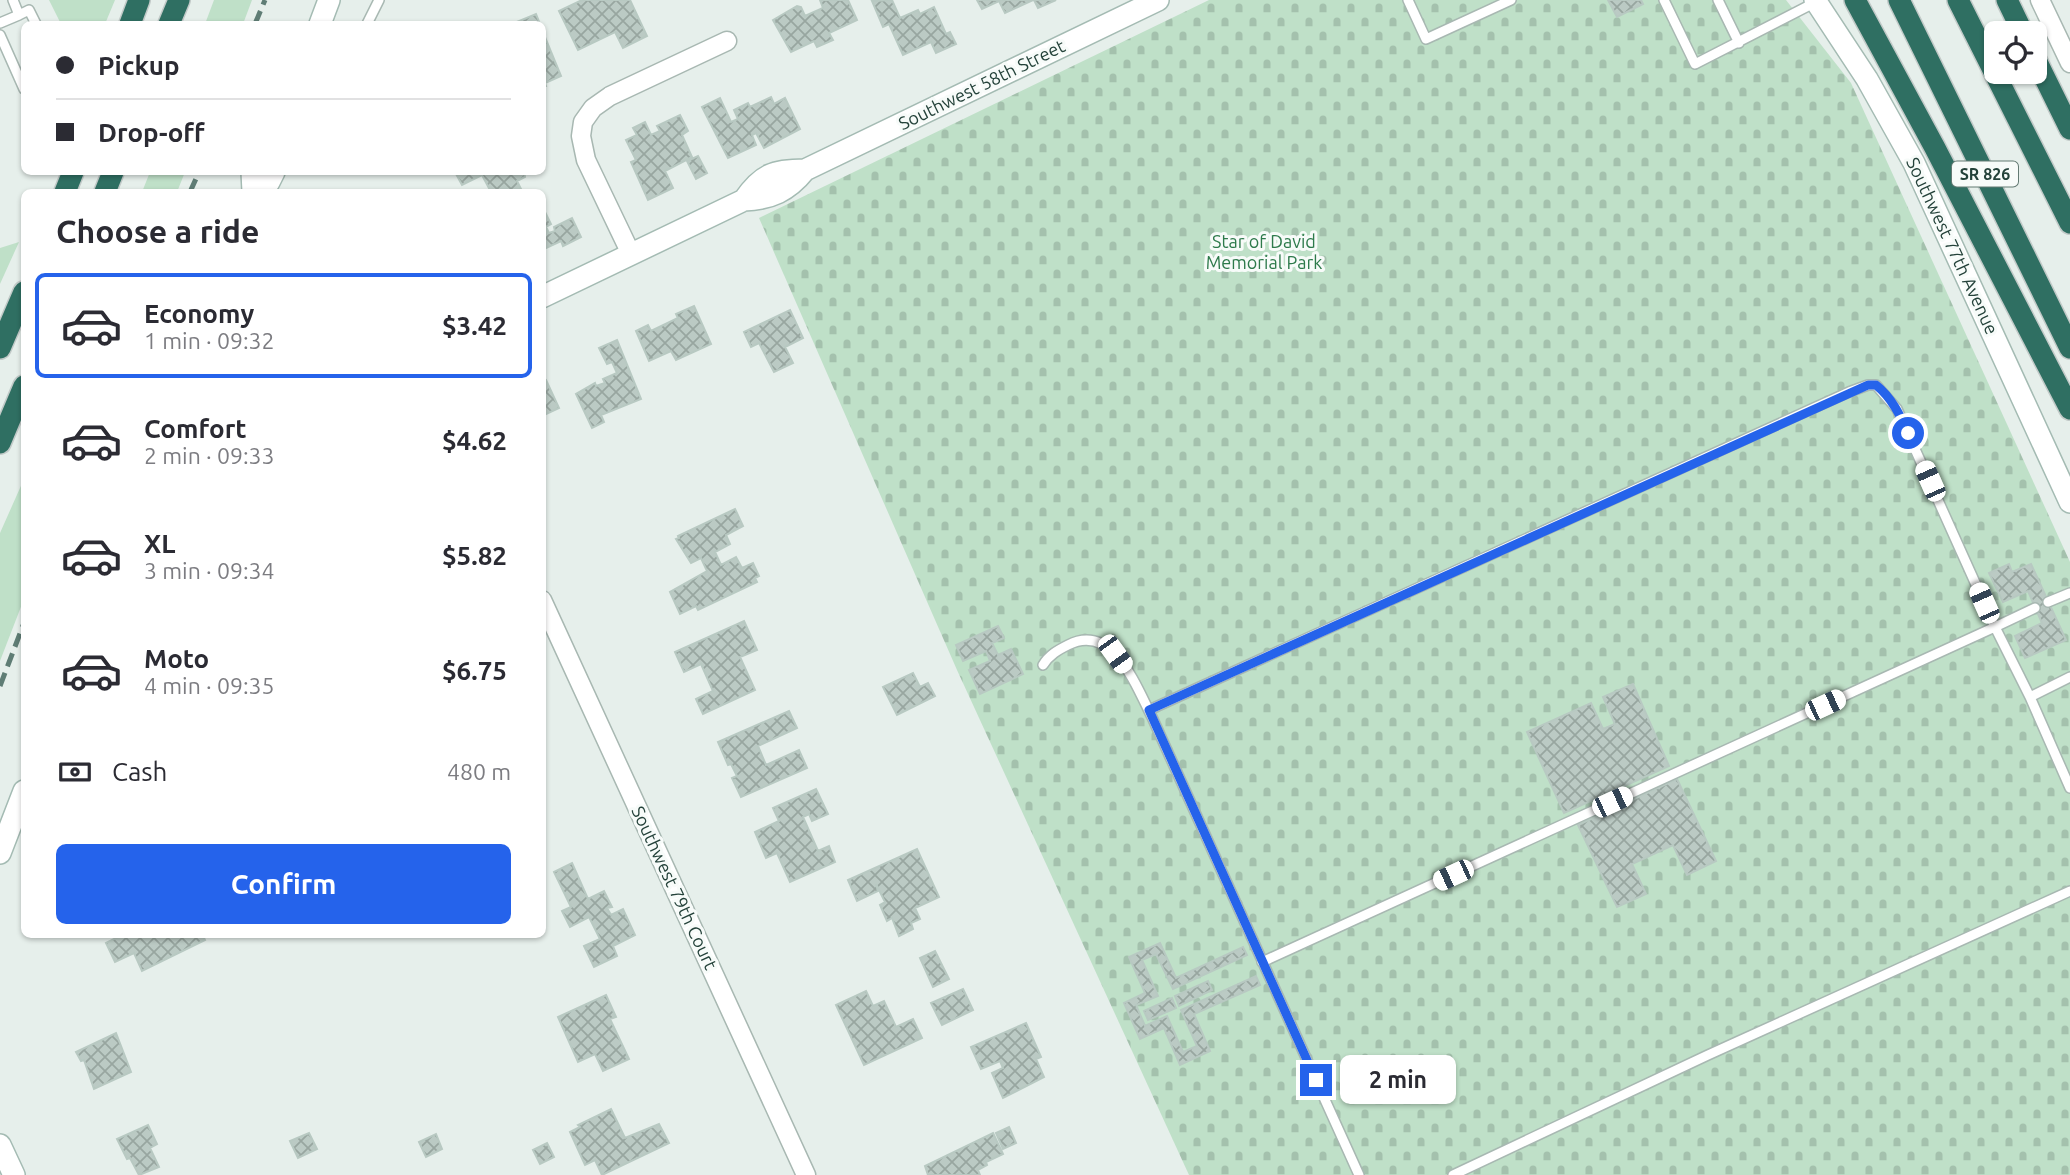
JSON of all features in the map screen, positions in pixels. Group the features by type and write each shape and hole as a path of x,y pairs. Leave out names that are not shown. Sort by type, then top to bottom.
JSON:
{"highway":[{"path":"131,21 139,0"},
{"path":"170,21 179,0"},
{"path":"1855,0 2070,409"},
{"name":"SR 826","path":"1899,0 2070,348"},
{"name":"SR 826","path":"1958,0 2070,223"},
{"path":"2007,0 2017,21"},
{"path":"2047,82 2070,129"},
{"path":"0,348 21,299"},
{"path":"0,443 21,393"}],"street":[{"path":"321,21 330,0"},
{"name":"Southwest 58th Street","path":"546,295 744,200 761,180 772,173 806,170 1158,0"},
{"path":"2040,0 2070,62"},
{"name":"Southwest 77th Avenue","path":"1815,1 1867,79 1914,163 2070,502"},
{"path":"631,254 586,160 582,144 583,122 601,101 727,41"},
{"path":"262,189 272,175"},
{"name":"Southwest 79th Court","path":"546,609 806,1175"},
{"path":"0,853 21,799"},
{"path":"0,1145 14,1175"}],"lane":[{"path":"13,0 19,15"},
{"path":"368,21 379,0"},
{"path":"1408,0 1426,39 1511,0"},
{"path":"1664,0 1695,64 1815,1"},
{"path":"1718,0 1739,43"},
{"path":"0,23 29,10 34,21"},
{"path":"0,35 21,82"},
{"path":"1149,710 1868,385 1876,385 1897,409 2070,788"},
{"path":"2048,602 2070,593"},
{"path":"1262,962 2035,608"},
{"path":"1042,665 1048,657 1086,638 1104,643 1130,675 1149,710 1359,1175"},
{"path":"2030,698 2070,677"},
{"path":"1454,1175 1720,1049 2070,891"}],"green space":[{"path":"49,0 115,0 106,21 60,21"},
{"path":"214,0 252,0 244,21 206,21"},
{"name":"Star of David Memorial Park","path":"1209,0 1786,0 1851,83 2070,562 2070,1175 1189,1175 957,670 759,218"},
{"path":"149,175 184,175 178,189 143,189"},
{"path":"19,242 0,284 0,248"},
{"path":"21,486 21,607 0,661 0,533"}],"building":[{"path":"582,0 630,0 647,36 623,48 615,32 578,50 559,11"},
{"path":"820,0 848,0 857,20 829,33 833,40 817,47 814,41 791,52 773,20 797,6 801,7 805,16 823,8"},
{"path":"892,0 900,18 918,10 920,14 934,7 946,34 950,32 956,44 936,53 931,42 903,55 889,24 883,27 872,1"},
{"path":"977,0 1033,0 1005,13 999,1 982,9"},
{"path":"1034,0 1056,0 1038,8"},
{"path":"1608,0 1641,0 1643,4 1617,17"},
{"path":"536,14 539,21 519,21"},
{"path":"546,40 561,76 546,83"},
{"path":"771,97 774,104 785,98 800,129 764,148 756,133 752,135 756,145 728,158 702,107 720,98 731,122 738,119 734,110 748,103 750,107"},
{"path":"680,115 688,131 682,135 692,157 665,171 673,188 648,200 631,162 636,160 626,140 637,135 633,128 645,122 651,135 660,131 657,126"},
{"path":"698,156 707,173 696,179 687,161"},
{"path":"457,175 482,175 462,185"},
{"path":"482,175 525,175 517,181 521,189 489,189"},
{"path":"546,214 551,224 546,227"},
{"path":"572,218 581,237 563,246 561,241 546,248 546,227 549,233 555,231 554,227"},
{"path":"694,306 711,344 676,360 671,351 649,361 636,331 648,325 651,331 678,318 676,314"},
{"path":"790,310 803,338 785,347 793,363 774,372 759,343 751,347 744,332"},
{"path":"617,340 641,399 601,415 604,422 592,428 576,394 595,383 596,386 605,383 603,379 617,373 612,362 607,364 599,348"},
{"path":"546,380 559,408 546,414"},
{"path":"735,509 743,526 726,535 730,544 715,552 721,565 736,557 742,568 753,563 759,576 755,578 757,582 698,610 696,606 680,614 670,592 707,571 701,558 691,563 676,539"},
{"path":"2009,564 2012,572 2031,564 2066,640 2025,658 2015,636 2042,623 2028,591 2003,602 1989,573"},
{"path":"744,621 757,650 740,657 755,690 703,714 696,699 713,691 701,664 684,672 675,652"},
{"path":"998,626 1004,638 992,643 998,655 1011,649 1023,674 980,694 969,670 990,661 986,651 963,661 956,645"},
{"path":"913,673 920,687 928,683 935,696 897,715 883,687"},
{"path":"1633,684 1669,766 1564,813 1527,732 1591,703 1603,729 1615,724 1603,697"},
{"path":"789,711 797,728 758,746 766,765 799,750 807,768 741,797 732,778 737,776 731,764 728,765 718,742"},
{"path":"1677,779 1716,861 1687,875 1673,845 1632,864 1646,894 1617,907 1578,825"},
{"path":"816,789 828,814 812,821 809,814 803,817 818,851 829,846 835,862 790,882 777,853 766,858 755,832 779,821 773,808"},
{"path":"917,849 939,897 915,908 920,919 911,923 913,929 899,936 892,918 887,921 880,905 885,902 876,884 878,891 857,901 848,880"},
{"path":"572,863 588,899 604,891 612,907 607,908 611,915 623,909 635,935 613,946 617,956 594,967 584,946 600,939 589,917 570,927 562,911 571,907 554,872"},
{"path":"116,938 205,940 142,971 134,953 115,962 106,943"},
{"path":"1160,943 1176,978 1243,947 1247,955 1173,989 1156,954 1142,960 1158,996 1136,1005 1145,1026 1167,1016 1183,1052 1197,1046 1181,1010 1256,976 1260,985 1194,1014 1210,1051 1180,1065 1164,1028 1140,1039 1124,1003 1145,993 1129,957"},
{"path":"935,951 949,979 933,987 920,958"},
{"path":"1208,981 1212,990 1179,1006 1175,996"},
{"path":"963,989 973,1010 942,1025 931,1003"},
{"path":"866,991 873,1006 884,1001 896,1027 913,1019 922,1038 864,1065 836,1005"},
{"path":"606,995 616,1017 610,1019 629,1059 603,1071 595,1054 578,1062 558,1017"},
{"path":"1172,998 1176,1008 1148,1020 1144,1011"},
{"path":"1026,1023 1041,1057 1036,1059 1044,1077 1003,1098 992,1073 1003,1068 1000,1061 981,1069 971,1047"},
{"path":"116,1033 131,1072 94,1089 84,1060 81,1061 76,1052"},
{"path":"611,1109 625,1138 659,1124 669,1143 602,1175 595,1160 585,1165 570,1132 580,1127 578,1125"},
{"path":"148,1125 157,1144 150,1148 159,1167 139,1175 117,1139"},
{"path":"1009,1127 1016,1143 1003,1149 996,1133"},
{"path":"309,1133 317,1149 298,1158 290,1141"},
{"path":"993,1133 1003,1154 986,1162 987,1165 978,1170 980,1175 928,1175 925,1166"},
{"path":"436,1134 442,1149 426,1157 419,1142"},
{"path":"547,1143 554,1157 540,1164 533,1150"}],"railway":[{"path":"256,21 265,0"},
{"path":"191,189 198,175"},
{"path":"0,686 21,631"}],"route":[{"path":"1316,1080 1149,710 1868,385 1876,385 1883,391 1897,409 1908,433"}]}
